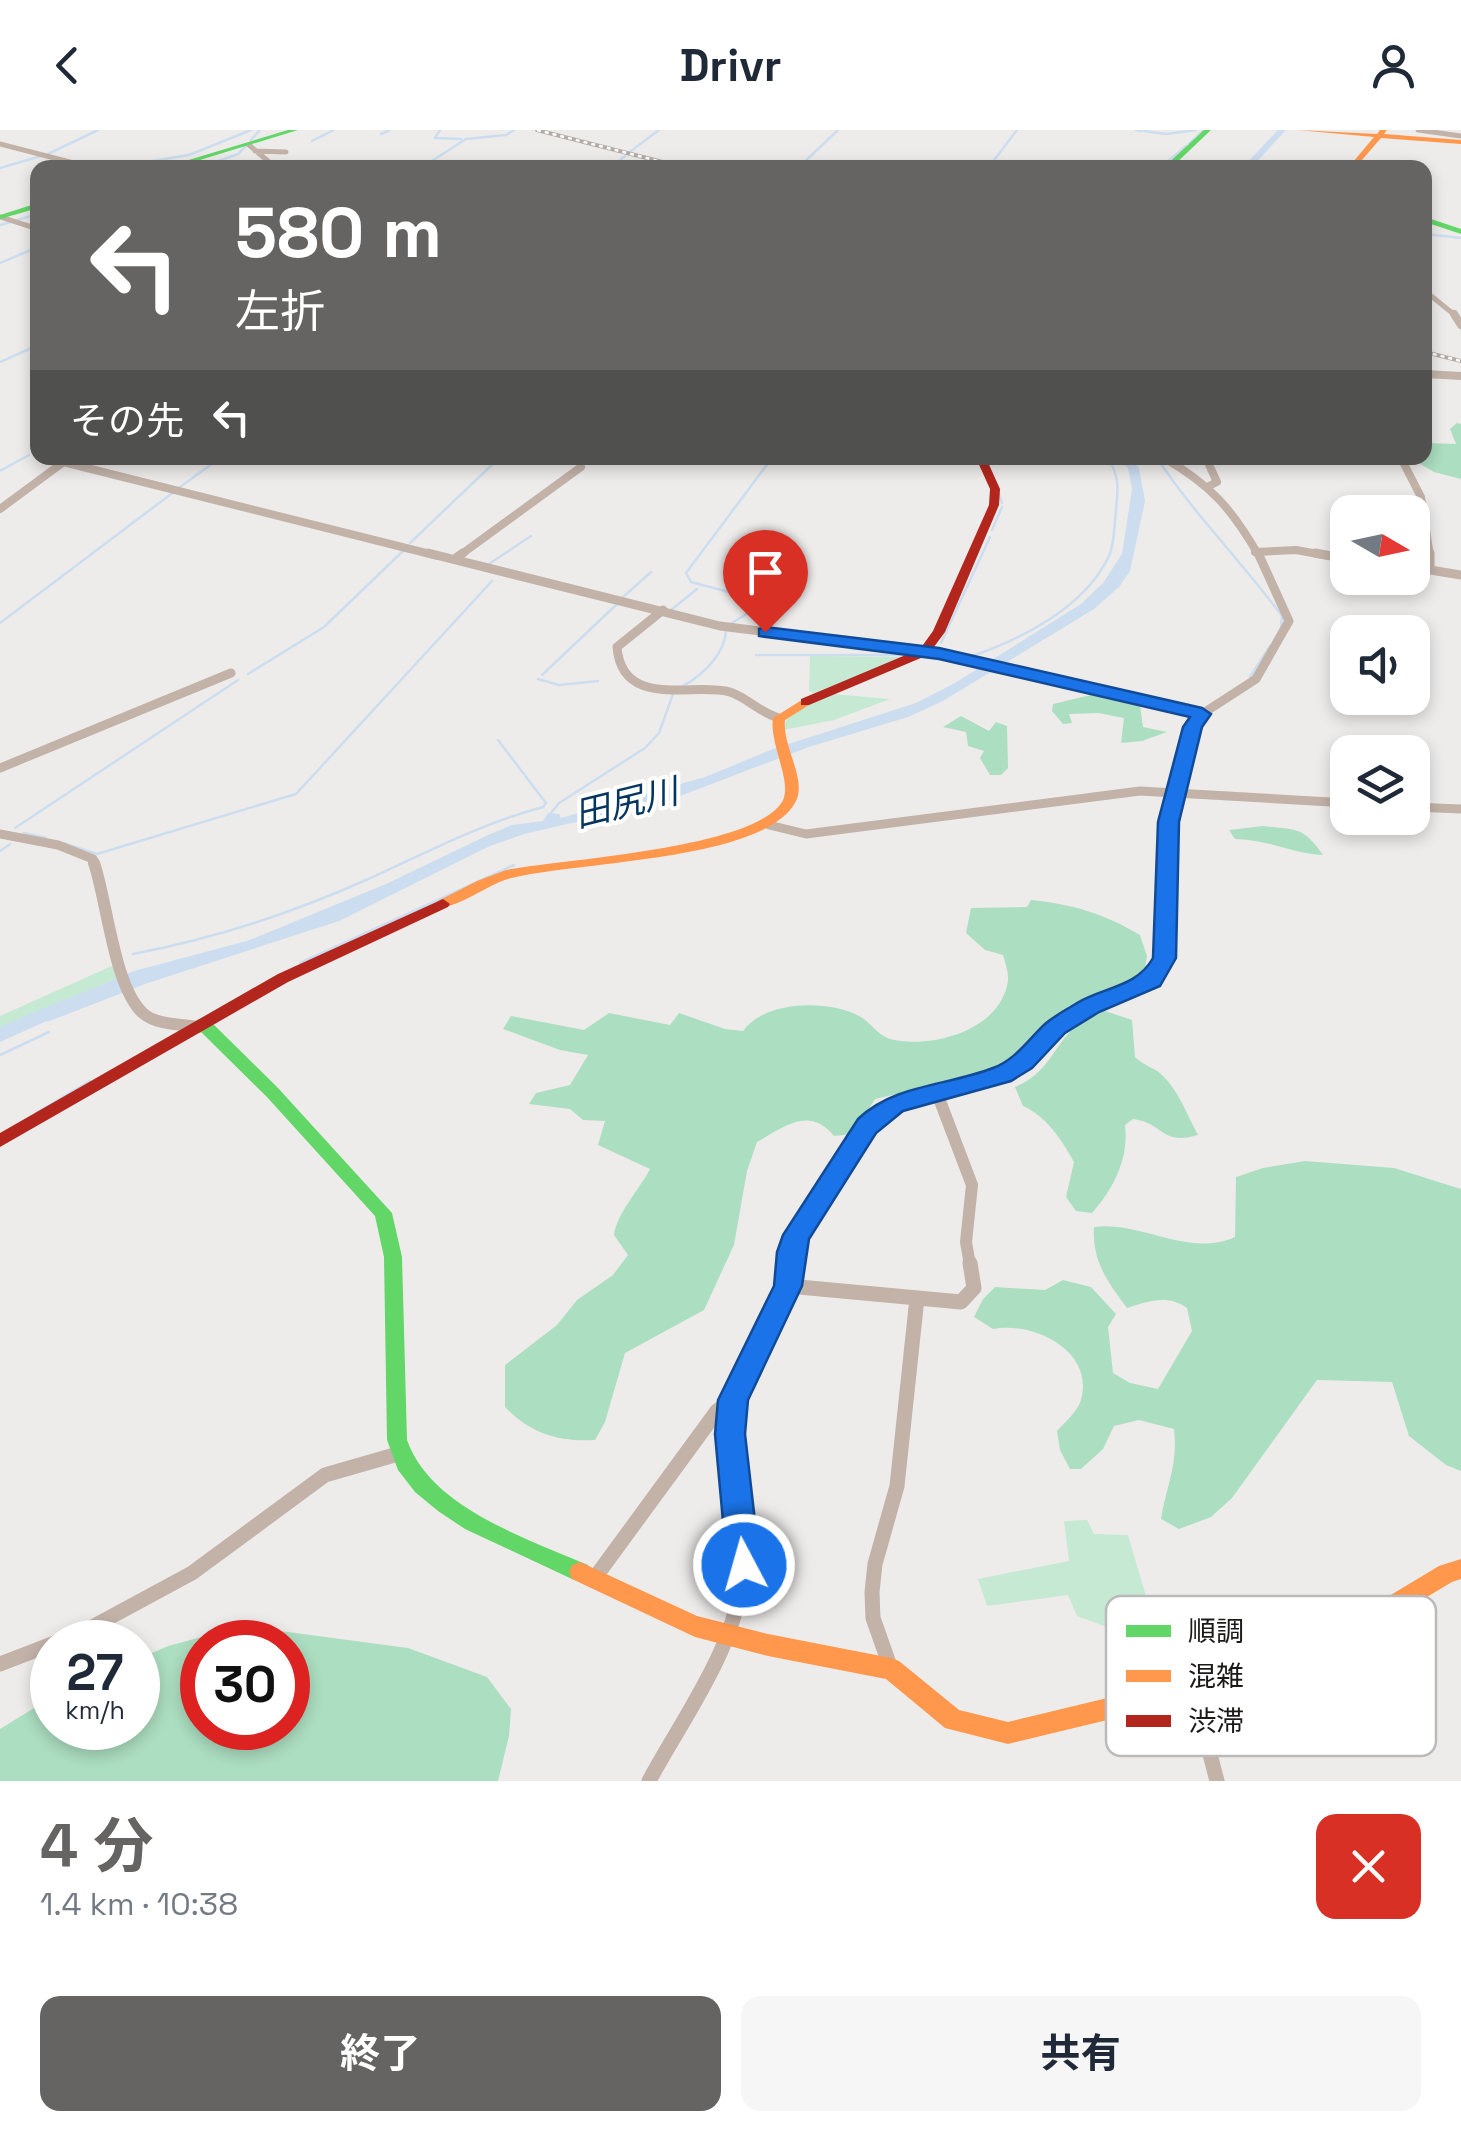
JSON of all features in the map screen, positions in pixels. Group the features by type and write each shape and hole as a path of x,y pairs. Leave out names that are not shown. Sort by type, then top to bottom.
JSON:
{"main road":[{"path":"199,160 250,148 295,130"},
{"path":"1175,160 1208,130"},
{"path":"1300,130 1461,139"},
{"path":"1358,160 1381,133"},
{"path":"7,219 30,209"},
{"path":"1432,223 1461,232"},
{"path":"0,1141 283,978 504,875 540,865 699,846 770,826 788,806 792,793 776,738 779,718 799,705 924,652 939,632 994,506 994,490 984,465"},
{"path":"200,1026 285,1106 383,1213 393,1258 398,1454 420,1482 509,1540 671,1618 729,1635 890,1669 907,1680 938,1713 962,1726 1008,1733 1106,1710"},
{"path":"1408,1596 1446,1573 1461,1569"}],"street":[{"path":"1418,130 1461,139"},
{"path":"0,144 62,160"},
{"path":"250,148 286,152"},
{"path":"250,148 267,160"},
{"path":"1432,297 1451,309 1461,325"},
{"path":"1432,374 1461,376"},
{"path":"0,510 59,465"},
{"path":"86,465 720,626 924,652 1199,713"},
{"path":"649,1781 729,1635 744,1565 730,1434 733,1400 788,1286 790,1252 797,1235 867,1126 896,1104 1002,1075 1023,1062 1056,1027 1091,1006 1152,981 1164,958 1169,822 1192,727 1199,713 1251,684 1286,628 1287,612 1224,502 1210,486 1176,465"},
{"path":"1209,465 1217,482 1210,486"},
{"path":"1405,465 1421,495"},
{"path":"456,558 582,466"},
{"path":"1430,530 1430,569 1461,575"},
{"path":"1255,552 1296,550 1330,556"},
{"path":"663,610 616,647 623,672 632,679 675,692 730,692 766,716 779,718"},
{"path":"0,768 231,673"},
{"path":"770,826 806,834 1110,794 1177,793 1330,802"},
{"path":"1430,808 1461,809"},
{"path":"0,834 58,846 93,859 122,971 143,1013 200,1026"},
{"path":"788,1286 961,1302 974,1288 966,1242 970,1172 937,1093"},
{"path":"890,1669 872,1618 872,1592 875,1564 897,1486 918,1298"},
{"path":"594,1579 716,1412 733,1400"},
{"path":"105,1620 192,1572 326,1475 398,1454"},
{"path":"0,1664 30,1652"},
{"path":"1211,1756 1217,1781"}],"green space":[{"path":"1461,424 1461,479 1422,465 1432,465 1432,443 1456,444 1450,429"},
{"path":"810,656 906,657 814,693 809,691"},
{"path":"833,694 890,699 834,720 783,730 796,711"},
{"path":"1095,694 1140,705 1143,727 1167,732 1121,743 1124,718 1098,713 1069,714 1072,723 1063,724 1052,711 1053,704"},
{"path":"961,716 989,731 996,722 1007,726 1008,768 1001,775 990,775 980,758 984,751 968,746 966,732 943,727"},
{"path":"1263,826 1298,831 1323,855 1235,839 1229,830"},
{"path":"1031,900 1088,911 1140,935 1147,956 1143,979 1053,1016 996,1071 875,1099 853,1134 834,1136 825,1127 806,1120 787,1125 757,1142 747,1171 734,1245 704,1310 625,1353 605,1422 595,1440 546,1434 525,1424 505,1407 505,1365 557,1325 577,1300 613,1275 628,1255 614,1235 616,1227 650,1169 598,1145 605,1121 583,1120 570,1109 529,1104 536,1093 570,1085 588,1055 560,1050 503,1029 511,1016 584,1030 609,1013 670,1025 679,1013 743,1031 765,1014 814,1005 859,1016 890,1039 941,1039 959,1034 990,1015 1007,986 1003,955 985,950 966,933 971,908 1027,907"},
{"path":"114,965 119,977 0,1030 0,1016"},
{"path":"1105,1011 1132,1020 1135,1057 1168,1081 1198,1135 1177,1138 1133,1119 1125,1125 1125,1149 1118,1172 1092,1213 1076,1211 1066,1197 1074,1162 1046,1122 1023,1106 1015,1087 1041,1070 1075,1027"},
{"path":"1305,1161 1394,1168 1461,1189 1461,1471 1446,1465 1409,1436 1392,1382 1317,1380 1232,1498 1211,1517 1179,1529 1161,1519 1173,1464 1174,1429 1139,1420 1114,1426 1103,1449 1081,1469 1070,1469 1060,1450 1057,1431 1081,1400 1083,1382 1078,1366 1056,1342 1025,1330 993,1329 974,1317 995,1287 1045,1290 1063,1280 1091,1287 1116,1314 1108,1327 1113,1373 1130,1383 1158,1389 1192,1331 1187,1308 1165,1300 1127,1308 1098,1260 1094,1227 1130,1229 1200,1243 1235,1237 1236,1177"},
{"path":"1087,1520 1094,1534 1128,1535 1146,1596 1106,1596 1106,1627 1077,1616 1068,1595 987,1606 978,1579 1069,1561 1064,1521"},
{"path":"310,1635 408,1648 487,1677 511,1709 498,1781 0,1781 0,1729 30,1711 30,1750 160,1750 160,1649 180,1643 180,1750 310,1750"}],"water":[{"path":"1124,465 1139,468 1145,501 1130,571 1119,587 1094,609 943,701 908,717 809,747 667,801 524,834 490,846 339,921 148,983 47,1022 43,1009 134,971 247,941 386,884 512,825 543,821 548,813 559,814 561,818 705,777 773,749 916,703 1081,604 1103,583 1122,554 1132,489"}],"waterway":[{"path":"48,154 98,130"},
{"path":"159,160 189,155 251,130"},
{"path":"251,140 260,130"},
{"path":"312,141 334,130"},
{"path":"381,134 390,130"},
{"path":"440,130 435,138 461,139"},
{"path":"433,160 466,139 506,135 514,130"},
{"path":"631,151 659,130"},
{"path":"806,160 838,130"},
{"path":"994,160 1017,130"},
{"path":"1136,130 1141,131"},
{"path":"1144,131 1166,134 1196,130"},
{"path":"1189,144 1204,130"},
{"name":"田尻川","path":"1254,160 1282,130"},
{"path":"221,160 238,154 246,146"},
{"path":"1169,160 1186,146"},
{"path":"0,168 41,156"},
{"path":"620,160 625,156"},
{"path":"0,225 30,216"},
{"path":"1432,235 1461,238"},
{"path":"0,263 30,250"},
{"path":"0,362 30,349"},
{"path":"0,471 29,455"},
{"path":"180,487 210,465"},
{"path":"410,543 492,465"},
{"path":"766,602 691,582 686,573 767,465"},
{"path":"988,465 1002,503"},
{"path":"972,656 1050,619 1098,574 1112,545 1117,496 1111,465"},
{"path":"1162,465 1282,616 1281,626"},
{"path":"0,623 175,491"},
{"path":"992,530 1002,507"},
{"path":"489,564 531,536"},
{"path":"941,643 990,537"},
{"path":"248,674 324,627 404,550"},
{"path":"622,598 651,572"},
{"path":"63,843 97,854 296,794 492,581"},
{"path":"671,610 697,589"},
{"path":"542,675 617,604"},
{"path":"730,624 763,604"},
{"path":"683,686 712,662 726,629"},
{"path":"1250,677 1270,646"},
{"path":"756,655 905,655"},
{"path":"538,679 559,685 598,681"},
{"path":"15,828 238,680"},
{"path":"551,813 559,803 645,748 659,733 673,694"},
{"path":"1170,789 1185,728 1195,715"},
{"path":"133,954 193,941 281,914 474,831 543,807 546,803 498,740"},
{"path":"24,833 46,838"},
{"path":"0,851 10,844"},
{"path":"300,963 514,865"},
{"name":"田尻川","path":"0,1035 63,1006"},
{"path":"0,1055 49,1032"},
{"path":"36,1113 90,1081"}],"railway":[{"path":"537,130 655,160"},
{"path":"1432,354 1461,361"}],"traffic: fast":[{"path":"192,160 295,130"},
{"path":"1175,160 1208,130"},
{"path":"0,217 30,208"},
{"path":"1432,222 1461,232"},
{"path":"203,1024 272,1092 383,1213 393,1257 397,1440 405,1464 422,1485 472,1522 580,1572"}],"traffic: slow":[{"path":"1300,130 1461,142"},
{"path":"1358,160 1384,130"},
{"path":"443,904 506,875 706,844 745,833 774,819 790,800 792,790 779,739 779,718 805,702"},
{"path":"1409,1596 1461,1569"},
{"path":"580,1572 695,1626 891,1669 953,1720 1008,1733 1106,1709"}],"traffic: jam":[{"path":"805,702 924,652 939,632 994,505 995,489 984,465"},
{"path":"0,1141 283,978 443,904"}],"route":[{"path":"744,1565 730,1434 733,1400 788,1286 790,1252 797,1235 867,1126 879,1114 896,1104 1002,1075 1023,1062 1056,1027 1091,1006 1152,981 1164,958 1169,822 1192,727 1202,714 939,653 765,632"}]}
